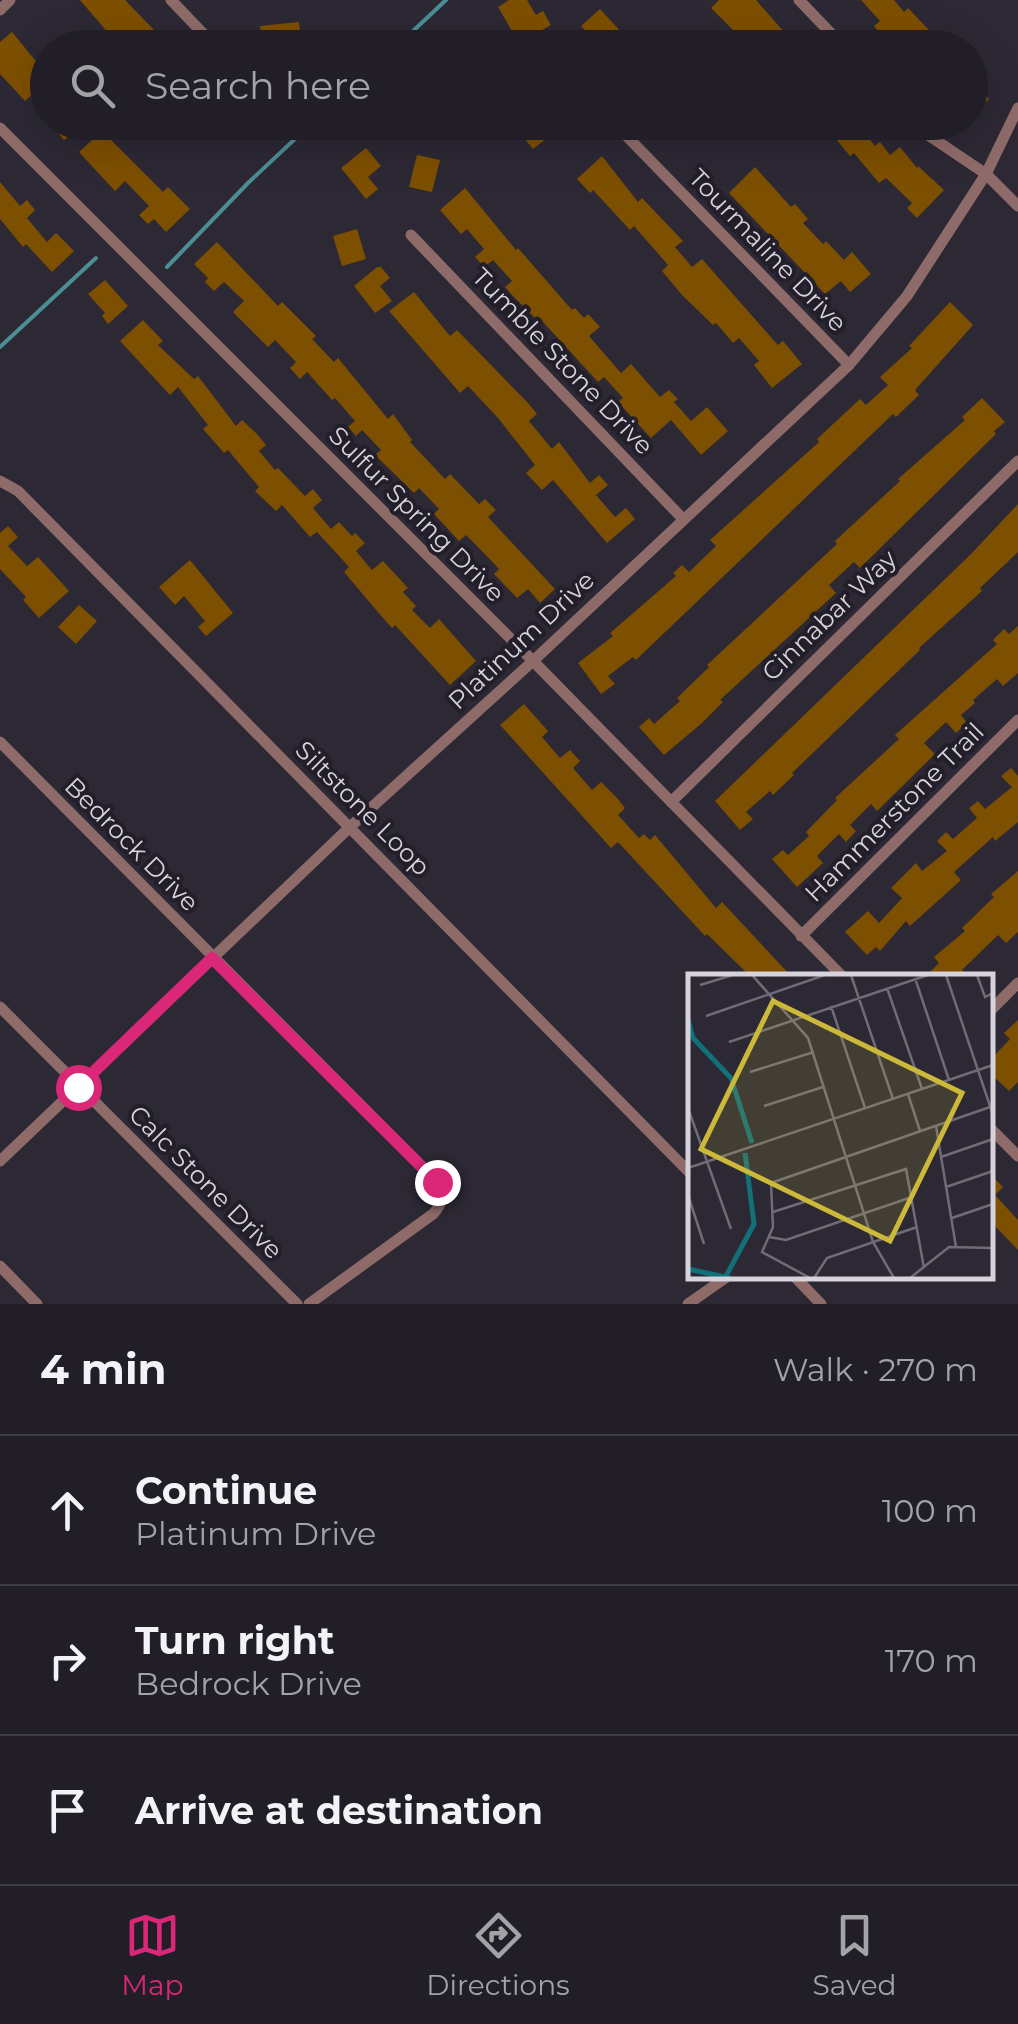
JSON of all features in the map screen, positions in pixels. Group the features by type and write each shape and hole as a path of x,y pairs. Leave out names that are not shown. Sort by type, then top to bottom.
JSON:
{"street":[{"path":"0,10 10,0"},
{"path":"172,0 200,30"},
{"path":"800,0 828,30"},
{"name":"Platinum Drive","path":"0,1160 350,826 849,365 907,296 986,174 1018,108"},
{"name":"Sulfur Spring Drive","path":"0,128 840,974"},
{"name":"Tourmaline Drive","path":"631,140 849,365"},
{"path":"934,140 986,174 1018,206"},
{"name":"Tumble Stone Drive","path":"411,235 683,519"},
{"name":"Cinnabar Way","path":"671,802 1018,461"},
{"name":"Siltstone Loop","path":"0,481 18,492 688,1171"},
{"name":"Hammerstone Trail","path":"801,936 1018,720"},
{"name":"Bedrock Drive","path":"0,742 437,1182 443,1195 442,1205 433,1214 309,1304"},
{"path":"993,1008 1018,983"},
{"name":"Calc Stone Drive","path":"0,1007 297,1304"},
{"path":"993,1131 1018,1156"},
{"path":"0,1266 37,1304"},
{"path":"688,1304 724,1279"},
{"path":"797,1279 821,1304"}],"building":[{"path":"80,0 125,0 154,30 106,30"},
{"path":"509,0 527,0 536,15 543,11 551,25 542,30 511,30 498,7"},
{"path":"719,0 756,0 782,30 733,30 711,8"},
{"path":"861,0 894,0 904,12 908,8 929,30 877,30 874,26 880,21"},
{"path":"600,9 619,30 585,30 581,26"},
{"path":"299,22 300,30 260,30 260,26"},
{"path":"12,32 30,54 30,97 25,101 0,74 0,42"},
{"path":"92,140 111,140 163,192 168,187 190,209 166,232 154,219 148,224 139,215 149,206 125,181 115,191 79,152"},
{"path":"526,140 544,140 533,149"},
{"path":"837,140 870,140 875,146 880,142 890,155 900,147 917,168 944,190 917,218 907,208 912,203 886,178 879,183 854,153 850,156"},
{"path":"366,148 381,166 368,177 378,189 366,199 341,168"},
{"path":"417,155 440,160 432,192 409,187"},
{"path":"602,156 638,202 642,198 683,241 675,247 692,267 702,259 778,345 783,341 802,364 772,388 754,365 759,361 739,338 733,343 682,295 662,271 668,265 634,226 630,230 593,190 590,193 577,179"},
{"path":"755,167 791,207 795,204 808,219 803,223 823,244 826,241 844,260 852,252 871,274 850,292 841,281 825,294 729,193"},
{"path":"0,182 20,206 27,200 35,210 27,218 47,242 56,233 74,251 52,272 26,244 23,247 0,219"},
{"path":"465,188 572,310 575,308 584,318 588,314 600,327 589,336 621,373 631,364 660,397 669,390 691,421 707,407 728,431 701,455 671,420 651,438 618,402 623,398 604,377 598,382 543,322 513,296 505,287 512,281 493,260 484,267 475,257 484,249 467,229 461,234 440,210"},
{"path":"357,229 366,259 342,266 333,236"},
{"path":"217,242 278,306 282,302 316,336 312,339 334,362 338,358 388,419 393,414 410,442 445,479 450,474 479,504 485,499 496,510 488,517 555,589 540,603 528,589 517,598 494,574 499,569 479,548 466,535 459,541 434,514 439,509 419,488 414,493 375,455 381,450 362,430 356,436 348,427 355,421 335,398 332,400 307,372 300,379 290,368 296,362 275,340 268,347 233,312 244,301 224,282 214,291 194,264"},
{"path":"377,267 390,278 380,286 392,301 375,313 354,286"},
{"path":"105,280 128,306 108,324 102,316 105,313 88,294"},
{"path":"414,292 450,336 457,330 528,403 537,414 529,421 552,449 559,442 590,483 599,475 608,485 596,495 615,517 626,508 635,519 607,543 553,480 542,490 526,473 535,465 498,418 468,386 460,393 389,311"},
{"path":"950,302 973,325 915,390 919,395 896,417 893,414 636,660 633,657 608,676 615,684 601,694 578,663 613,636 610,633 676,576 673,573 682,565 689,572 716,546 710,540 819,442 817,439 860,399 866,405 888,385 880,377 912,348 909,346"},
{"path":"143,320 163,341 158,345 194,379 198,376 236,426 242,420 257,434 266,445 259,451 275,470 278,468 305,496 313,489 322,500 313,508 331,529 339,522 352,536 355,533 365,543 356,551 372,570 383,561 408,588 403,592 416,606 412,610 430,628 439,619 476,661 450,685 395,625 392,628 383,618 344,572 349,567 317,532 310,537 282,505 276,511 255,491 259,487 228,450 224,453 203,429 208,425 178,387 170,395 120,341"},
{"path":"982,398 1005,422 994,431 996,434 860,568 854,562 829,585 836,593 664,755 639,727 649,718 654,724 680,701 677,698 707,665 837,544 835,541 898,479 965,420 962,417"},
{"path":"1018,504 1018,552 794,775 773,795 770,791 746,812 753,819 740,830 715,801"},
{"path":"8,526 18,537 8,546 27,566 38,557 69,591 39,618 0,569 0,533"},
{"path":"190,560 233,613 206,636 198,627 205,621 184,596 175,605 159,587"},
{"path":"79,605 97,621 76,644 58,627"},
{"path":"1018,626 1018,673 1003,686 997,679 973,700 975,703 961,715 967,723 956,733 946,722 924,743 935,754 877,811 871,804 850,825 856,831 846,842 839,834 817,856 823,863 797,887 772,859 783,850 788,855 809,836 806,832 835,798 899,739 895,735 997,644 993,640 1004,629 1009,634"},
{"path":"524,704 548,731 542,737 560,758 570,750 580,761 573,768 592,790 601,782 625,808 618,815 639,838 644,834 650,840 655,835 716,908 722,902 789,974 748,974 705,936 618,842 611,848 500,725"},
{"path":"1011,768 1018,776 1018,822 995,841 993,837 954,872 961,880 910,926 906,921 880,951 876,947 867,955 845,932 868,911 879,923 902,898 891,888 916,863 922,871 947,851 937,841 946,832 953,839 977,818 969,808 978,801 985,809 1012,787 1001,776"},
{"path":"1018,871 1018,932 1006,943 998,935 962,970 966,974 928,974 939,963 934,957 965,931 962,928 994,897 991,894"},
{"path":"1018,1020 1018,1082 1009,1091 993,1076 993,1057 1010,1039 1004,1033"},
{"path":"993,1177 1003,1187 995,1195 1018,1220 1018,1250 993,1224"}],"waterway":[{"path":"414,30 446,0"},
{"path":"167,267 294,140"},
{"path":"0,347 96,258"}],"route":[{"path":"78,1087 212,958 437,1182"}]}
